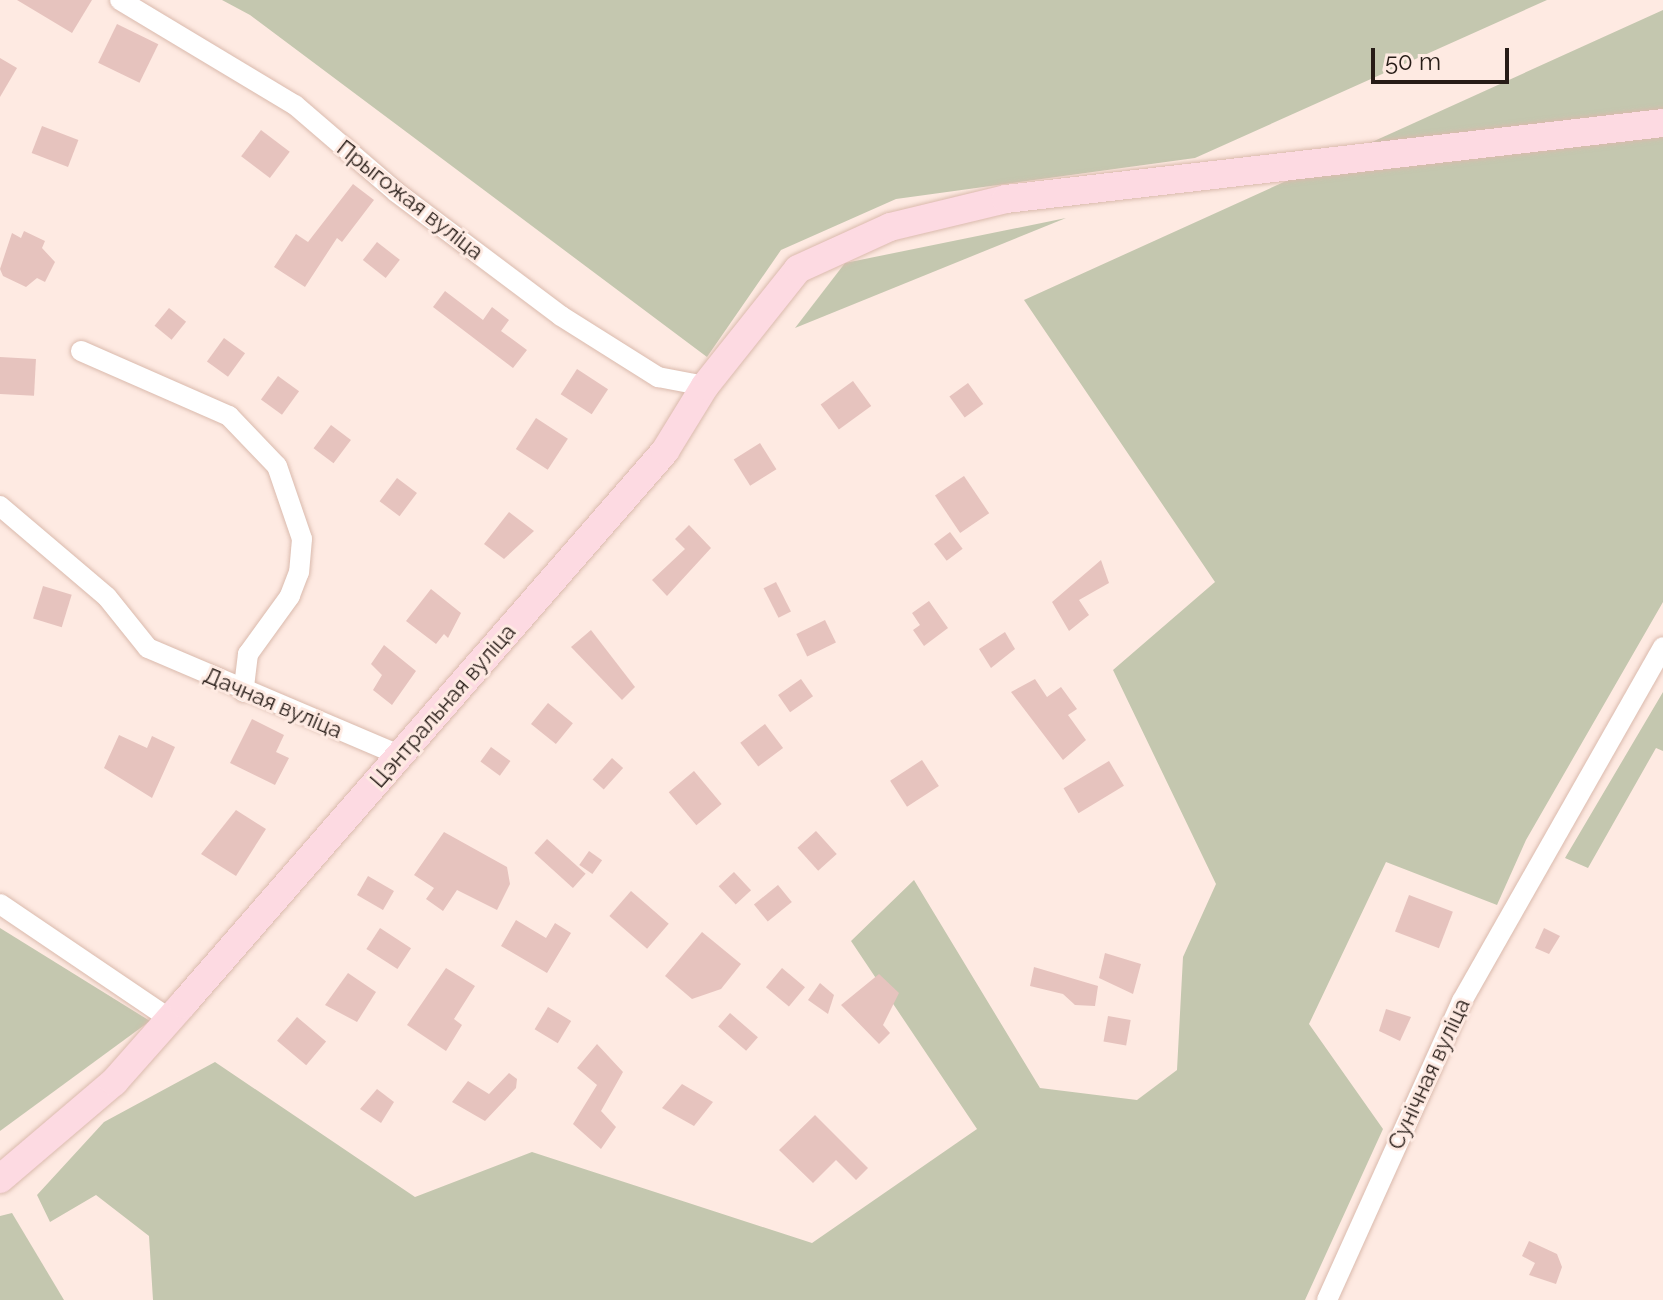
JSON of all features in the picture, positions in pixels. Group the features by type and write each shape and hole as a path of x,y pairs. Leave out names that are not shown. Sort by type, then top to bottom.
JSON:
{"street":[{"name":"Прыгожая вуліца","path":"120,0 295,105 396,192 561,316 658,377 705,386"},
{"name":"Цэнтральная вуліца","path":"0,1179 114,1082 170,1019 665,451 705,386 798,269 838,247 944,211 1070,190 1223,177 1663,123"},
{"path":"81,351 229,416 277,466 295,505 302,539 299,572 290,596 248,654 243,692"},
{"name":"Дачная вуліца","path":"0,506 107,597 148,648 243,692 399,755"},
{"name":"Сунічная вуліца","path":"1327,1300 1462,1001 1663,647"},
{"path":"0,904 170,1019"}],"green space":[{"path":"222,0 1547,0 1195,158 896,199 781,250 707,357 250,15"},
{"path":"1663,10 1663,602 1526,840 1497,905 1386,862 1309,1024 1383,1129 1305,1300 153,1300 149,1236 96,1195 50,1222 37,1195 104,1122 215,1062 415,1197 532,1152 812,1243 977,1129 851,941 914,880 1040,1088 1137,1100 1177,1070 1183,957 1216,884 1113,670 1215,582 1024,300"},
{"path":"1066,218 795,328 845,263"},
{"path":"1663,692 1663,751 1656,748 1588,868 1565,858"},
{"path":"0,928 150,1021 0,1131"},
{"path":"12,1213 64,1300 0,1300 0,1216"}],"building":[{"path":"17,0 92,0 72,33"},
{"path":"117,24 158,44 139,83 98,63"},
{"path":"0,58 17,68 0,97"},
{"path":"42,126 78,140 68,167 32,153"},
{"path":"261,130 290,152 270,178 241,156"},
{"path":"353,184 374,200 342,242 337,238 305,287 274,267 296,234 308,242"},
{"path":"24,231 45,241 42,248 55,262 45,282 37,278 26,287 3,276 0,269 12,233 21,238"},
{"path":"377,242 400,260 386,278 363,260"},
{"path":"445,291 483,320 492,307 509,320 501,331 527,350 513,368 433,307"},
{"path":"169,308 186,322 172,340 155,326"},
{"path":"224,338 245,353 228,377 207,361"},
{"path":"0,357 36,359 34,396 0,394"},
{"path":"577,369 608,389 592,414 561,394"},
{"path":"278,376 299,391 282,415 261,399"},
{"path":"853,381 871,406 839,430 821,405"},
{"path":"968,383 983,404 965,418 949,397"},
{"path":"536,418 568,439 548,470 516,449"},
{"path":"331,425 351,440 334,463 314,448"},
{"path":"760,443 776,469 750,486 734,459"},
{"path":"964,476 989,513 960,533 935,496"},
{"path":"397,478 417,493 400,516 380,501"},
{"path":"509,512 534,531 504,559 484,544"},
{"path":"689,525 711,548 667,596 652,580 685,549 675,539"},
{"path":"950,532 963,549 947,561 934,544"},
{"path":"1101,560 1109,583 1079,600 1089,615 1069,631 1052,602"},
{"path":"776,582 791,611 779,618 764,588"},
{"path":"43,586 72,595 62,627 33,619"},
{"path":"431,589 461,613 448,638 444,634 436,644 406,621"},
{"path":"929,601 948,628 924,646 913,630 920,625 912,613"},
{"path":"825,620 836,642 807,656 796,634"},
{"path":"591,630 635,687 622,700 571,647"},
{"path":"1005,632 1015,649 991,668 979,649"},
{"path":"384,645 416,671 392,705 373,690 382,675 371,664"},
{"path":"801,679 813,696 790,712 778,695"},
{"path":"1035,679 1047,697 1061,687 1077,709 1068,715 1086,740 1063,760 1011,692"},
{"path":"548,703 573,723 556,744 531,724"},
{"path":"252,719 284,735 276,752 289,758 275,785 230,763"},
{"path":"765,724 783,748 758,767 740,743"},
{"path":"119,735 147,748 152,736 175,747 152,798 104,768"},
{"path":"491,747 510,761 500,776 480,762"},
{"path":"612,758 623,768 604,790 593,780"},
{"path":"922,760 939,786 907,807 890,781"},
{"path":"1109,761 1124,786 1079,813 1064,788"},
{"path":"694,771 722,804 696,825 669,792"},
{"path":"236,810 266,829 236,876 201,854"},
{"path":"816,831 837,854 818,871 797,848"},
{"path":"444,832 507,867 510,884 497,910 457,890 443,911 426,899 434,888 414,875"},
{"path":"547,839 586,874 573,888 534,853"},
{"path":"589,851 602,860 592,874 579,865"},
{"path":"734,872 751,890 736,905 719,886"},
{"path":"368,876 394,891 383,910 357,895"},
{"path":"778,885 792,902 768,922 754,905"},
{"path":"631,891 669,924 647,949 609,916"},
{"path":"1409,895 1453,912 1439,948 1395,931"},
{"path":"516,920 546,938 555,923 571,933 547,973 501,946"},
{"path":"380,928 411,948 397,969 366,949"},
{"path":"1544,928 1560,936 1549,954 1535,948"},
{"path":"702,932 741,964 721,989 692,999 665,976"},
{"path":"1105,953 1141,964 1133,994 1099,978"},
{"path":"1034,967 1098,986 1095,1006 1075,1005 1063,994 1030,986"},
{"path":"446,968 475,986 454,1019 462,1025 446,1051 407,1025"},
{"path":"782,968 805,987 789,1006 766,987"},
{"path":"348,973 376,992 357,1022 325,1005"},
{"path":"879,974 899,993 883,1025 890,1033 879,1044 841,1005"},
{"path":"820,983 834,995 828,1014 808,1000"},
{"path":"548,1007 571,1021 558,1043 535,1029"},
{"path":"1386,1009 1411,1017 1400,1041 1379,1031"},
{"path":"730,1013 758,1037 746,1051 718,1027"},
{"path":"1108,1016 1131,1020 1126,1046 1103,1042"},
{"path":"297,1017 326,1041 306,1065 277,1041"},
{"path":"597,1044 623,1072 601,1111 616,1127 601,1149 573,1124 597,1085 577,1068"},
{"path":"509,1073 517,1079 516,1088 485,1121 452,1102 468,1081 489,1094"},
{"path":"682,1084 713,1102 694,1126 662,1108"},
{"path":"377,1089 394,1102 381,1123 360,1109"},
{"path":"815,1115 868,1168 856,1180 836,1160 813,1183 779,1150"},
{"path":"1529,1241 1557,1254 1562,1267 1556,1284 1529,1275 1535,1263 1522,1256"}]}
